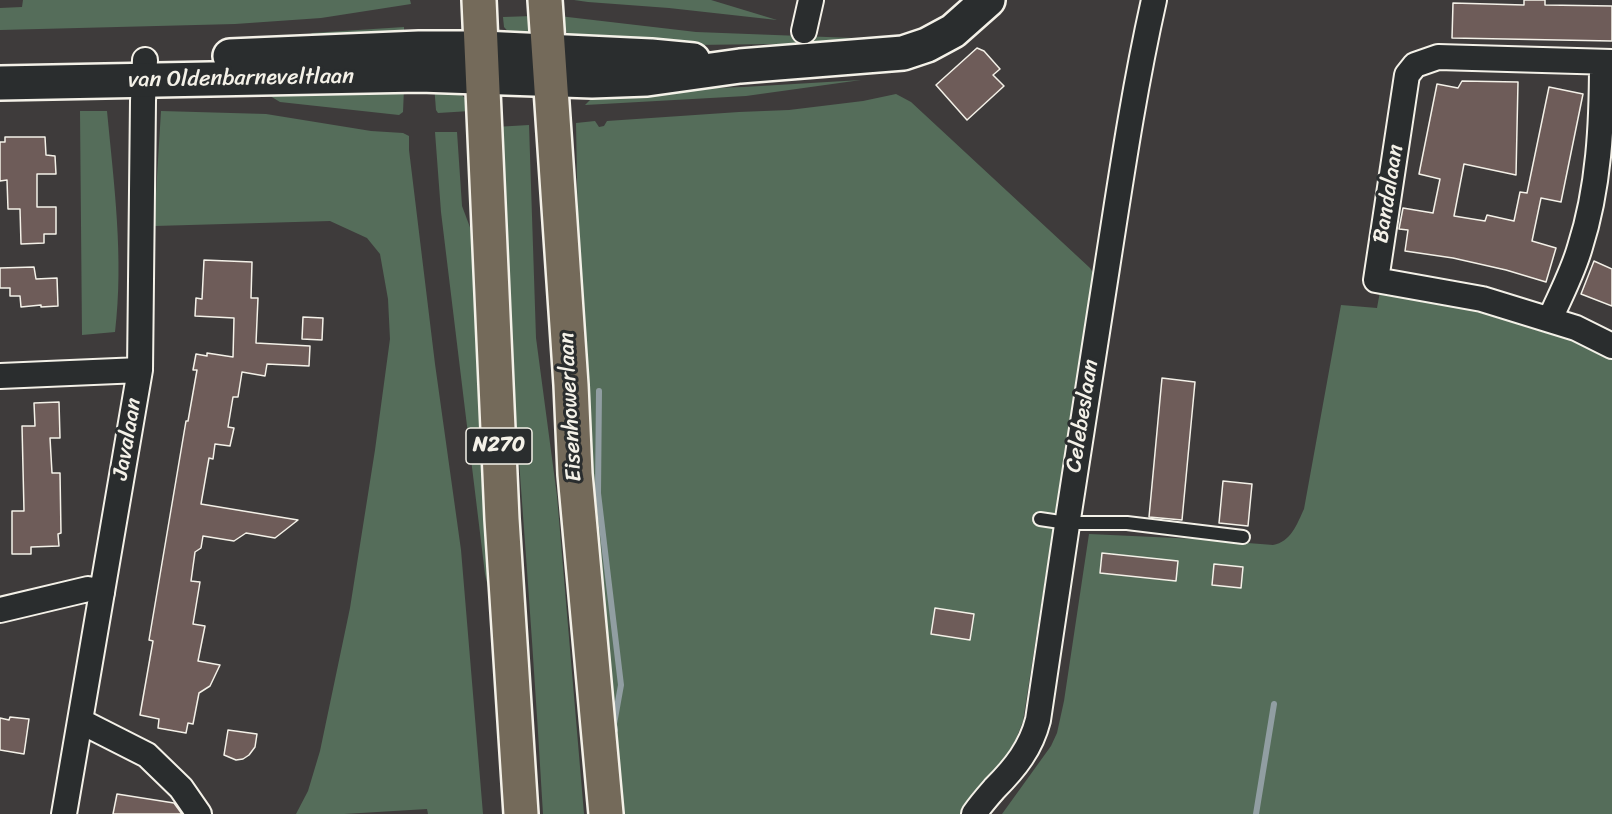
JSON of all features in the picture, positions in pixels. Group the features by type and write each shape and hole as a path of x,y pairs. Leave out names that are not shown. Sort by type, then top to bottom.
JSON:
{"main road":[{"name":"N270","path":"479,0 502,519 521,814"},
{"name":"Eisenhowerlaan","path":"546,0 575,474 606,814"},
{"name":"van Oldenbarneveltlaan","path":"0,83 419,48 482,63 550,66 651,56 740,66 903,53 927,45 953,31 988,0"},
{"name":"van Oldenbarneveltlaan","path":"0,60 145,70"}],"street":[{"path":"804,31 811,0"},
{"name":"Celebeslaan","path":"974,814 1013,770 1034,735 1138,75 1154,0"},
{"name":"Bandalaan","path":"1607,62 1438,57 1415,65 1407,75 1376,280 1482,299 1576,328 1612,346"},
{"path":"1550,319 1580,248 1594,188 1607,62"},
{"name":"Javalaan","path":"64,814 140,370 145,70"},
{"path":"0,376 140,370"},
{"path":"0,610 88,589 102,593"},
{"path":"80,721 147,755 181,788 200,814"}],"lane":[{"path":"1040,519 1067,523 1126,524 1243,537"}],"green space":[{"path":"23,0 410,0 411,4 321,18 235,24 0,30 0,8 22,7"},
{"path":"574,0 711,0 777,20 669,8"},
{"path":"533,16 533,28 525,36 513,37 504,27 503,17"},
{"path":"559,16 696,32 853,38 852,43 693,45 571,38"},
{"path":"404,27 404,44 294,49 312,33"},
{"path":"861,80 746,96 585,105 593,97 651,90"},
{"path":"434,84 449,85 465,98 470,111 438,113"},
{"path":"257,88 404,88 403,112 399,115 280,102"},
{"path":"896,94 911,102 1093,273 1023,721 1004,760 960,814 622,814 580,339 576,123 595,121 599,127 604,126 607,121 789,110 863,101"},
{"path":"80,111 107,111 115,194 119,277 115,332 82,335"},
{"path":"161,111 266,114 371,131 403,133 409,136 435,364 461,550 483,814 428,814 427,809 344,814 296,814 308,791 320,751 350,608 375,450 390,339 388,299 380,254 367,238 330,221 154,226"},
{"path":"529,125 536,338 557,496 584,814 543,814 495,127"},
{"path":"435,132 457,132 462,206 480,254 501,645 485,574 441,212"},
{"path":"1381,286 1471,304 1557,332 1612,356 1612,814 1002,814 1051,746 1057,733 1064,701 1089,534 1273,545 1289,536 1304,509 1341,305 1377,308"}],"building":[{"path":"1524,0 1545,0 1545,5 1612,6 1612,41 1452,38 1453,3 1524,5"},
{"path":"977,48 984,51 1000,69 993,75 1004,86 967,120 936,85"},
{"path":"1462,81 1518,82 1516,175 1464,164 1454,216 1485,221 1487,215 1514,221 1520,192 1527,193 1549,87 1583,94 1561,202 1541,198 1532,241 1556,248 1546,282 1453,258 1405,251 1408,230 1399,229 1403,208 1433,213 1440,179 1419,174 1437,84 1458,88"},
{"path":"5,137 45,137 46,155 55,156 56,174 37,174 37,207 56,207 56,234 44,234 44,243 21,244 20,209 8,209 7,180 0,181 0,142 5,142"},
{"path":"204,260 252,262 251,298 258,298 256,343 310,346 309,366 267,364 265,376 242,372 238,397 233,397 228,427 234,428 230,446 215,444 213,459 209,458 201,504 298,520 275,538 246,533 234,541 203,536 201,548 195,552 191,581 200,582 193,624 205,626 198,661 220,665 210,686 199,693 193,724 188,723 186,733 158,728 159,719 140,715 153,641 149,640 186,421 188,421 197,370 193,370 196,354 207,356 207,353 233,357 234,318 195,316 196,298 202,299"},
{"path":"1594,261 1612,269 1612,306 1581,294"},
{"path":"34,267 36,279 57,278 58,306 21,307 20,296 10,296 10,288 0,288 0,268"},
{"path":"303,317 323,318 322,340 302,339"},
{"path":"1162,378 1195,382 1182,520 1149,517"},
{"path":"59,402 60,438 50,438 52,473 60,473 61,533 58,534 59,546 31,547 31,554 12,554 12,511 24,511 22,426 35,426 34,403"},
{"path":"1223,481 1252,484 1248,526 1219,523"},
{"path":"1102,553 1178,561 1176,581 1100,573"},
{"path":"1214,564 1243,567 1241,588 1212,585"},
{"path":"935,608 974,614 970,640 931,634"},
{"path":"10,717 29,719 24,754 0,750 0,718 9,720"},
{"path":"228,730 257,734 255,747 243,759 236,760 224,755"},
{"path":"117,794 174,803 182,814 113,814"}],"waterway":[{"path":"599,391 598,493 621,685 615,730"},
{"path":"1256,814 1274,704"}]}
